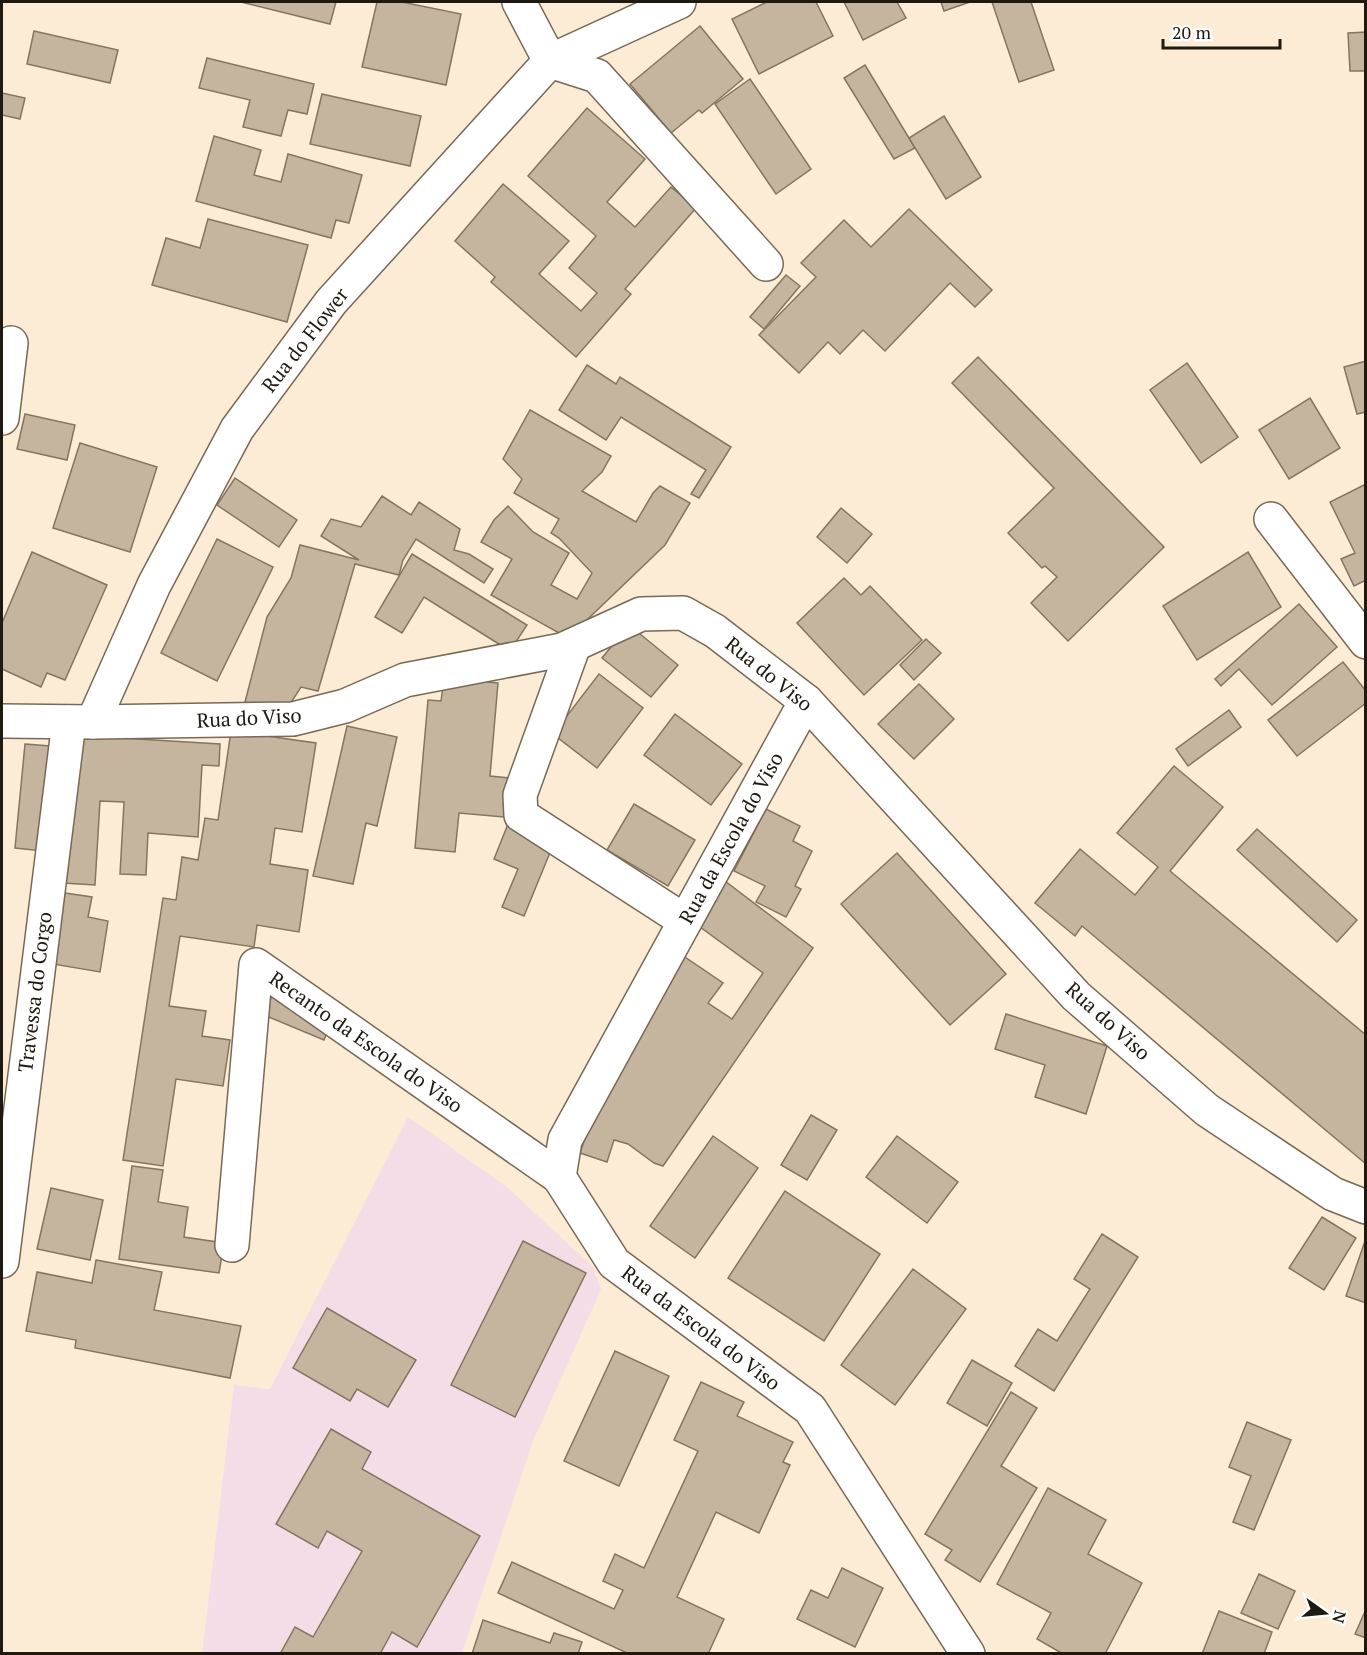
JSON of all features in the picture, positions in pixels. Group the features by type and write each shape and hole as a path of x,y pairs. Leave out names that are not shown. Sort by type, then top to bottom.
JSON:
{"street":[{"path":"519,2 550,61 597,76 766,264"},
{"path":"550,61 679,2"},
{"name":"Rua do Flower","path":"81,722 237,429 331,302 550,61"},
{"path":"2,418 11,343"},
{"path":"1271,519 1365,642"},
{"name":"Rua do Viso","path":"2,721 293,719 345,706 405,680 562,650 641,614 683,613 716,632 806,701 1076,996 1207,1110 1333,1194 1365,1207"},
{"path":"574,645 520,795 521,815 685,921"},
{"name":"Rua da Escola do Viso","path":"806,701 564,1140 559,1177 614,1263 810,1409 968,1653"},
{"name":"Travessa do Corgo","path":"2,1262 81,722"},
{"name":"Recanto da Escola do Viso","path":"232,1245 256,965 559,1177"}],"shaded area":[{"path":"408,1117 507,1187 593,1267 601,1290 533,1441 462,1653 202,1654 234,1385 270,1389"}],"building":[{"path":"241,2 336,2 330,24"},
{"path":"377,2 402,2 461,14 446,85 362,67"},
{"path":"767,2 816,2 833,36 759,74 732,19"},
{"path":"844,2 897,2 906,18 863,40"},
{"path":"941,2 970,2 944,11"},
{"path":"992,2 1031,2 1054,70 1019,82"},
{"path":"700,26 743,79 702,113 699,110 671,133 630,84"},
{"path":"34,31 118,50 110,83 27,64"},
{"path":"1366,32 1366,71 1350,71 1348,33"},
{"path":"207,58 314,84 307,114 288,110 281,136 243,127 250,100 199,88"},
{"path":"865,65 915,148 894,159 844,78"},
{"path":"750,79 811,169 776,194 715,104"},
{"path":"2,93 25,98 20,119 2,115"},
{"path":"322,94 421,116 410,166 310,144"},
{"path":"587,108 645,159 607,202 635,227 671,187 696,208 625,289 631,294 576,357 491,282 495,277 455,241 503,184 569,241 539,274 581,311 597,293 569,268 596,236 528,176"},
{"path":"944,116 981,177 946,199 909,138"},
{"path":"214,136 261,150 254,175 281,182 288,154 362,175 349,223 336,220 331,238 196,201"},
{"path":"909,209 992,290 975,307 950,283 885,351 863,330 840,354 828,342 799,373 759,335 816,277 801,263 844,220 871,247"},
{"path":"208,219 308,245 287,322 152,285 166,238 200,248"},
{"path":"786,275 800,286 764,329 750,317"},
{"path":"978,357 1164,547 1068,641 1031,603 1057,577 1045,566 1042,568 1008,533 1054,488 952,383"},
{"path":"1366,361 1366,412 1357,414 1344,367"},
{"path":"1187,363 1238,437 1201,463 1150,390"},
{"path":"587,365 616,384 620,377 731,447 699,498 691,494 706,470 621,417 606,440 559,410"},
{"path":"1310,398 1340,448 1289,479 1259,430"},
{"path":"530,410 611,456 602,472 582,491 636,522 653,493 660,486 690,503 665,545 568,638 491,595 512,559 481,542 494,520 508,506 533,532 569,553 551,585 577,599 592,573 559,538 551,533 559,519 514,493 522,479 503,459"},
{"path":"25,414 75,425 67,460 17,449"},
{"path":"80,443 157,467 130,552 53,528"},
{"path":"235,478 297,520 279,547 217,505"},
{"path":"1366,484 1366,580 1354,586 1341,559 1355,553 1330,502"},
{"path":"382,496 411,515 419,502 460,529 454,550 469,554 493,569 484,583 416,539 403,560 399,575 355,564 318,691 301,687 285,712 245,702 267,617 291,578 300,545 359,560 321,536 331,519 361,527"},
{"path":"841,508 872,534 847,563 817,537"},
{"path":"217,539 273,567 217,681 161,653"},
{"path":"32,552 107,585 65,680 47,673 41,687 2,669 2,623"},
{"path":"1248,552 1281,607 1197,660 1163,606"},
{"path":"412,554 527,625 510,651 424,597 402,633 375,617"},
{"path":"844,578 861,595 870,586 922,640 864,695 797,623"},
{"path":"1299,604 1337,647 1272,705 1239,669 1221,686 1215,679"},
{"path":"629,625 678,665 651,697 602,658"},
{"path":"926,639 941,653 914,680 900,665"},
{"path":"1343,662 1366,691 1366,703 1297,756 1268,720"},
{"path":"599,674 643,708 597,768 553,734"},
{"path":"444,678 498,683 490,776 520,779 516,818 459,813 455,852 415,848 428,700 441,701"},
{"path":"919,684 954,719 914,759 878,724"},
{"path":"1229,710 1241,727 1188,766 1176,749"},
{"path":"675,714 742,764 711,805 644,755"},
{"path":"347,726 397,737 377,826 366,823 353,884 313,876"},
{"path":"231,731 316,743 302,832 275,828 270,864 308,870 299,932 257,925 254,947 180,936 169,1006 206,1011 202,1036 230,1040 223,1086 176,1079 163,1166 123,1160 163,898 176,900 182,857 198,860 205,818 218,820"},
{"path":"71,735 220,744 219,766 202,765 198,837 148,833 146,875 120,874 124,802 100,801 95,885 63,883"},
{"path":"25,744 63,747 53,852 15,848"},
{"path":"1174,766 1223,807 1170,871 1366,1035 1366,1164 1082,926 1075,936 1035,903 1080,849 1135,895 1158,867 1117,833"},
{"path":"634,804 695,840 668,886 607,850"},
{"path":"766,809 800,826 793,841 812,851 795,886 801,889 786,917 756,902 765,886 734,871"},
{"path":"510,819 556,838 524,916 502,907 518,869 494,859"},
{"path":"1257,829 1357,920 1337,942 1237,850"},
{"path":"897,853 1006,974 950,1025 841,904"},
{"path":"725,881 813,948 663,1166 654,1163 628,1144 614,1140 607,1162 580,1153 598,1100 679,953 723,983 708,1003 732,1019 763,973 696,924"},
{"path":"65,893 92,897 88,917 108,921 100,972 53,964"},
{"path":"272,996 331,1022 324,1040 264,1015"},
{"path":"1006,1014 1107,1046 1086,1114 1035,1097 1045,1065 995,1049"},
{"path":"811,1115 837,1130 807,1180 781,1165"},
{"path":"713,1136 758,1168 695,1258 650,1226"},
{"path":"897,1136 958,1182 927,1223 866,1177"},
{"path":"132,1166 163,1170 158,1202 188,1207 184,1237 224,1243 219,1273 119,1259"},
{"path":"51,1188 103,1200 90,1260 37,1249"},
{"path":"785,1191 880,1254 824,1341 728,1278"},
{"path":"1322,1217 1356,1238 1324,1290 1289,1268"},
{"path":"1102,1234 1138,1257 1054,1391 1015,1366 1038,1329 1057,1341 1090,1289 1074,1279"},
{"path":"1366,1238 1366,1303 1346,1296"},
{"path":"523,1241 586,1273 515,1417 451,1385"},
{"path":"96,1260 162,1272 154,1310 241,1326 230,1378 75,1348 76,1340 26,1331 37,1272 92,1283"},
{"path":"913,1269 966,1309 895,1405 841,1365"},
{"path":"327,1308 416,1360 388,1407 357,1389 350,1401 293,1368"},
{"path":"615,1351 669,1376 619,1486 564,1461"},
{"path":"972,1360 1012,1383 987,1426 947,1403"},
{"path":"701,1382 744,1402 737,1416 793,1442 783,1462 790,1465 759,1533 716,1512 677,1597 724,1619 708,1654 629,1654 498,1593 512,1562 614,1609 623,1590 603,1581 615,1554 644,1568 698,1451 674,1440"},
{"path":"1011,1392 1037,1408 1001,1466 1037,1488 980,1582 945,1560 952,1550 925,1534"},
{"path":"1247,1422 1291,1440 1254,1530 1233,1522 1251,1476 1229,1467"},
{"path":"331,1429 371,1452 362,1469 480,1536 417,1647 392,1632 380,1654 280,1654 295,1627 313,1637 362,1551 327,1531 318,1548 276,1524"},
{"path":"1048,1488 1106,1520 1088,1554 1142,1583 1105,1654 1063,1654 1037,1639 1051,1613 997,1584"},
{"path":"842,1568 883,1588 855,1647 797,1619 811,1590 828,1598"},
{"path":"1259,1574 1295,1591 1278,1629 1241,1613"},
{"path":"1366,1609 1366,1638 1355,1634"},
{"path":"1219,1611 1272,1632 1264,1654 1202,1654"},
{"path":"483,1620 550,1643 554,1633 582,1642 578,1654 472,1654"}]}
